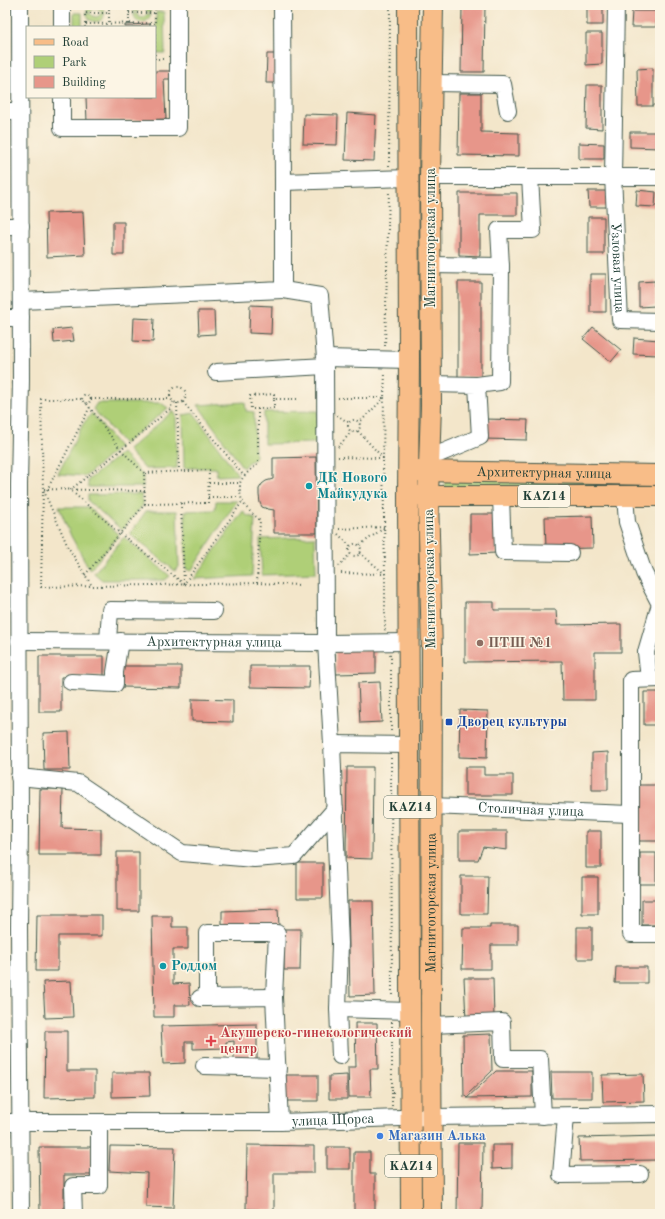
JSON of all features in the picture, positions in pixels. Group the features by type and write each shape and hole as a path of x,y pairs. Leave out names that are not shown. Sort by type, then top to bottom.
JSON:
{"main road":[{"name":"Магнитогорская улица","path":"408,5 399,185 409,360 422,467 428,496 432,651 432,1214"},
{"name":"Магнитогорская улица","path":"411,1214 408,496 422,467 431,384 430,177 434,5"},
{"name":"Архитектурная улица","path":"422,467 660,475"},
{"name":"Магнитогорская улица","path":"408,496 428,496"},
{"name":"Архитектурная улица","path":"428,496 660,496"}],"street":[{"path":"20,5 13,111 13,226 21,301 21,318 12,485 19,641 19,777 12,823 12,928 13,1122 21,1214"},
{"path":"62,5 62,26"},
{"path":"62,98 62,128 178,128 178,5"},
{"path":"282,5 283,290"},
{"name":"Узловая улица","path":"616,5 613,176 620,320 660,321"},
{"path":"432,83 502,84 508,111"},
{"path":"430,177 660,177"},
{"path":"431,384 477,385 500,382 501,266 499,230 533,230 530,177"},
{"path":"283,182 399,185"},
{"path":"430,265 501,266"},
{"path":"21,301 283,290 320,296 325,362 326,643 332,744 340,943 338,1009 340,1056"},
{"path":"5,318 21,318"},
{"path":"216,372 325,362 385,359 409,360"},
{"path":"422,467 480,437 477,385"},
{"path":"501,496 503,552 570,553"},
{"path":"625,496 627,522 644,573 660,604 646,652 655,680 632,680 630,814 631,934 660,934"},
{"path":"71,682 115,684 114,641 110,610 214,611"},
{"name":"Архитектурная улица","path":"19,641 326,643 409,642"},
{"path":"332,744 410,745"},
{"path":"19,777 78,783 182,853 254,858 294,856 335,809"},
{"name":"Столичная улица","path":"431,806 630,814"},
{"path":"274,997 203,998 207,933 277,933 274,997 280,1122"},
{"path":"338,1009 410,1011"},
{"path":"431,1025 502,1022 503,1059 540,1059 543,1116"},
{"path":"204,1066 278,1068"},
{"name":"улица Щорса","path":"13,1122 280,1122 431,1117 660,1114"},
{"path":"566,1116 561,1175 640,1174"},
{"path":"74,1214 73,1186 99,1186 99,1122"}],"path":[{"path":"109,5 110,24"},
{"path":"129,5 129,24"},
{"path":"109,12 85,12 85,26 155,23 155,5"},
{"path":"390,5 399,185 385,359 383,458 385,527 385,642 391,658 391,737"},
{"path":"129,13 155,13"},
{"path":"156,59 178,58"},
{"path":"180,387 184,389 187,395 184,402 173,402 171,399 171,392 173,389 180,387"},
{"path":"274,394 274,399 274,408 250,409 250,396 274,394"},
{"path":"82,399 84,395 86,395 91,399 171,399"},
{"path":"332,397 384,398"},
{"path":"85,576 145,504 144,473 122,450 82,399 41,398 43,490 41,587 257,583 300,585"},
{"path":"358,431 360,426 359,423 384,398"},
{"path":"87,404 91,399"},
{"path":"274,399 298,399"},
{"path":"70,490 122,450 170,409 173,402"},
{"path":"184,402 244,476"},
{"path":"176,403 179,470"},
{"path":"47,490 90,408"},
{"path":"257,583 260,520 246,509 242,502 240,497 240,483 244,476 258,464 258,409"},
{"path":"337,414 349,423 352,431"},
{"path":"349,423 354,420 359,423"},
{"path":"335,451 352,431 358,431 383,458"},
{"path":"338,457 383,458"},
{"path":"144,473 179,470 209,470 208,503 145,504"},
{"path":"208,483 240,483"},
{"path":"43,490 145,491"},
{"path":"43,490 68,547 92,586"},
{"path":"70,490 120,533 184,584"},
{"path":"208,497 240,497"},
{"path":"184,584 242,502"},
{"path":"181,503 184,584"},
{"path":"333,529 385,527"},
{"path":"350,546 354,544 360,545 385,527"},
{"path":"337,533 350,546 350,554 337,569"},
{"path":"360,545 360,553"},
{"path":"360,553 385,574"},
{"path":"350,554 356,556 360,553"},
{"path":"332,573 385,574"},
{"path":"391,753 392,998"},
{"path":"392,1022 392,1093 411,1093"}],"green space":[{"path":"90,5 101,5 105,12 101,12 96,8 91,12 86,12"},
{"path":"137,5 147,5 151,12 147,12 143,8 139,9 137,12 133,12"},
{"path":"156,12 164,12 165,53 157,53"},
{"path":"74,13 82,13 82,26 74,26"},
{"path":"86,13 96,17 101,13 105,13 101,20 95,22 90,20"},
{"path":"133,14 137,14 142,18 147,14 151,14 148,20 142,22 137,21"},
{"path":"245,402 246,411 254,412 255,459 247,463 243,468 198,405"},
{"path":"97,403 161,403 168,408 124,444 93,409"},
{"path":"173,411 176,415 177,468 145,469 128,450"},
{"path":"318,411 318,443 264,444 264,412"},
{"path":"92,413 119,447 86,476 58,474 83,424"},
{"path":"194,413 238,475 217,476 216,468 184,468 183,415"},
{"path":"122,453 143,475 143,487 88,487 88,480"},
{"path":"444,477 660,478 660,492 445,491"},
{"path":"141,494 143,505 122,530 88,501 88,495"},
{"path":"216,501 237,501 191,571 186,569 185,511 215,510"},
{"path":"59,507 89,507 119,535 90,570 71,536"},
{"path":"146,511 177,511 179,567 175,571 130,534"},
{"path":"243,511 246,515 255,518 252,576 194,579"},
{"path":"124,537 170,576 165,580 102,580 94,573"},
{"path":"315,537 316,573 262,575 260,539"}],"building":[{"path":"462,5 485,5 484,72 461,72"},
{"path":"587,5 603,5 603,25 587,25"},
{"path":"632,11 657,11 656,27 631,27"},
{"path":"150,24 150,26 125,26"},
{"path":"586,33 602,33 602,64 586,65"},
{"path":"267,54 279,54 279,83 266,83"},
{"path":"653,68 653,106 638,106 637,69"},
{"path":"156,71 173,71 173,79 164,79 166,119 87,122 86,98 156,98"},
{"path":"587,85 602,85 602,129 586,128"},
{"path":"459,93 481,93 481,132 519,133 519,156 458,155"},
{"path":"347,113 376,115 374,161 345,160"},
{"path":"304,114 338,115 337,145 303,144"},
{"path":"630,132 660,132 660,148 630,147"},
{"path":"579,143 604,144 604,159 579,159"},
{"path":"637,190 656,192 655,207 636,206"},
{"path":"588,191 607,191 607,207 589,207"},
{"path":"459,193 517,193 517,215 480,215 480,256 459,255"},
{"path":"83,212 85,255 47,257 46,213"},
{"path":"588,217 604,217 604,254 588,254"},
{"path":"113,222 124,222 124,255 113,255"},
{"path":"590,274 606,274 606,312 590,312"},
{"path":"655,281 655,306 639,307 639,282"},
{"path":"458,282 481,282 481,377 458,377"},
{"path":"250,305 272,306 271,334 249,333"},
{"path":"198,311 214,311 215,334 199,335"},
{"path":"134,318 154,319 153,342 133,341"},
{"path":"593,327 621,350 611,362 583,339"},
{"path":"72,328 74,341 54,343 53,330"},
{"path":"634,338 659,340 658,355 633,354"},
{"path":"484,419 528,420 527,440 484,439"},
{"path":"316,457 317,533 274,533 274,510 262,507 259,495 259,489 262,484 273,479 273,458"},
{"path":"470,514 496,514 497,553 470,554"},
{"path":"592,516 593,548 546,549 545,517"},
{"path":"465,602 494,602 494,610 556,610 557,625 621,624 621,652 595,652 595,700 563,700 562,661 465,662"},
{"path":"335,650 376,650 376,673 336,674"},
{"path":"39,656 104,656 104,676 61,677 61,712 39,712"},
{"path":"121,666 181,666 181,688 121,687"},
{"path":"250,666 310,666 309,688 250,687"},
{"path":"380,682 382,722 360,723 358,683"},
{"path":"644,692 660,692 660,725 644,725"},
{"path":"192,699 233,700 233,722 192,721"},
{"path":"460,710 488,711 487,758 459,757"},
{"path":"69,732 70,770 44,770 43,733"},
{"path":"608,752 608,790 592,790 592,753"},
{"path":"347,767 373,767 372,859 346,858"},
{"path":"465,767 484,767 484,775 513,775 513,795 465,795"},
{"path":"639,785 660,785 660,841 639,841"},
{"path":"40,789 63,789 62,828 101,829 101,855 39,855"},
{"path":"459,831 507,831 507,850 483,847 478,860 459,860"},
{"path":"586,831 601,831 601,868 586,868"},
{"path":"117,852 139,852 139,911 117,911"},
{"path":"640,853 656,853 656,884 640,884"},
{"path":"297,863 323,863 323,898 297,898"},
{"path":"461,876 488,876 487,914 461,914"},
{"path":"582,877 598,877 598,914 582,914"},
{"path":"642,900 658,900 658,925 642,925"},
{"path":"348,901 373,901 375,995 350,996"},
{"path":"278,909 279,926 222,928 222,911"},
{"path":"37,915 102,915 102,936 58,936 58,971 36,971"},
{"name":"Роддом","path":"152,916 172,916 172,927 188,927 188,949 173,949 173,984 189,983 190,1005 174,1005 174,1017 154,1017"},
{"path":"490,925 518,925 518,945 491,945 491,969 462,969 463,928 490,928"},
{"path":"577,927 592,927 592,959 577,959"},
{"path":"284,929 301,929 300,970 284,970"},
{"path":"616,967 647,967 647,983 615,983"},
{"path":"464,978 493,978 494,1019 466,1020"},
{"path":"71,981 73,1017 45,1018 43,982"},
{"path":"355,1023 377,1023 378,1069 370,1069 371,1097 349,1097 348,1067 356,1067"},
{"path":"257,1024 257,1064 234,1064 234,1041 226,1042 226,1048 193,1049 193,1042 185,1042 185,1063 163,1064 161,1026"},
{"path":"45,1031 67,1031 67,1071 95,1071 95,1097 44,1098"},
{"path":"491,1034 492,1071 464,1098 463,1035"},
{"path":"496,1071 532,1071 532,1097 467,1098"},
{"path":"551,1072 592,1072 592,1098 552,1098"},
{"path":"112,1073 149,1073 150,1096 112,1097"},
{"path":"643,1074 644,1101 603,1102 602,1075"},
{"path":"280,1075 318,1075 318,1101 280,1101"},
{"path":"347,1075 347,1099 329,1099 329,1076"},
{"path":"660,1136 660,1160 580,1161 579,1138"},
{"path":"458,1143 483,1143 482,1214 457,1214"},
{"path":"247,1145 314,1146 314,1173 274,1173 274,1210 246,1209"},
{"path":"492,1145 512,1145 512,1168 492,1169"},
{"path":"110,1146 175,1147 173,1208 146,1207 147,1173 109,1171"},
{"path":"39,1147 91,1147 92,1175 64,1175 64,1212 40,1212"},
{"path":"327,1147 350,1147 350,1169 327,1169"},
{"path":"354,1152 370,1152 370,1174 375,1174 375,1214 354,1214"}],"place":[{"name":"ДК Нового Майкудука","path":"309,486"},
{"name":"ПТШ №1","path":"480,643"},
{"name":"Дворец культуры","path":"449,722"},
{"name":"Роддом","path":"163,966"},
{"name":"Акушерско-гинекологический центр","path":"211,1041"},
{"name":"Магазин Алька","path":"380,1136"}]}
